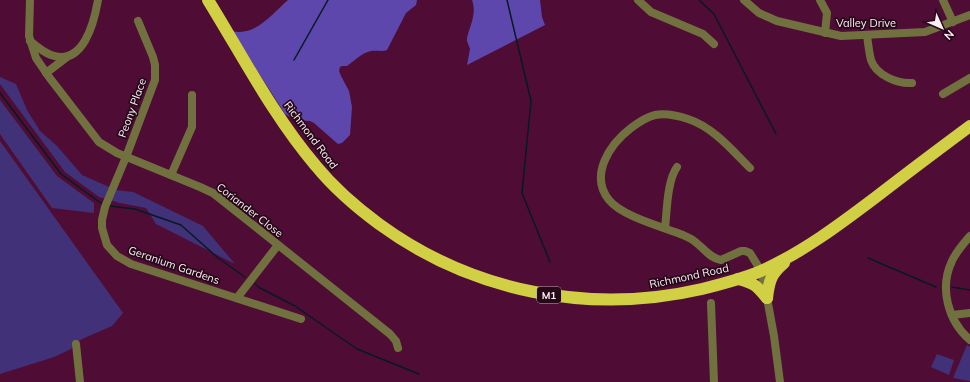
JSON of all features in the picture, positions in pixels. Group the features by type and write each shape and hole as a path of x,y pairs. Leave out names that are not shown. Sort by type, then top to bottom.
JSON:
{"highway":[{"name":"Richmond Road","path":"208,0 284,125 316,167 345,197 401,240 433,258 476,277 528,292 570,298 620,300 652,298 686,292 738,279 761,271 799,251 826,234 970,126"},
{"path":"767,298 769,282 776,270 799,251"},
{"path":"738,279 751,282 758,287 767,298"}],"street":[{"name":"Coriander Close","path":"30,0 28,26 30,41 36,58 98,142 126,157 213,193 390,334 396,341 398,348"},
{"path":"46,73 76,51 86,41 95,17 98,0"},
{"path":"638,0 651,12 702,34 714,44"},
{"name":"Valley Drive","path":"744,0 765,16 777,21 841,36 925,32 970,15"},
{"path":"820,0 827,13 825,33"},
{"path":"943,0 953,22"},
{"name":"Peony Place","path":"126,157 155,80 155,65 153,57 138,22"},
{"path":"867,35 871,60 878,70 898,82 912,83"},
{"path":"30,41 51,55 67,57"},
{"path":"943,94 970,78"},
{"path":"172,175 192,127 192,95"},
{"path":"750,168 713,133 703,126 690,119 678,116 656,115 641,120 623,134 609,151 602,165 600,179 604,192 610,201 617,207 648,222 690,238 712,258 720,260 736,253 745,251 750,253 761,271 767,298 780,382"},
{"name":"Geranium Gardens","path":"126,157 105,207 102,220 104,237 111,251 123,261 131,264 301,319"},
{"path":"665,228 672,176 678,167"},
{"path":"970,236 959,248 946,278 946,300 952,315 961,330 970,340"},
{"path":"237,298 278,246"},
{"path":"711,303 714,382"},
{"path":"952,315 970,313"},
{"path":"76,344 80,382"}],"shaded area":[{"path":"288,0 417,0 416,5 406,13 387,50 365,53 347,66 340,67 339,71 349,91 352,107 350,135 342,143 338,144 314,123 310,121 295,120 285,114 232,31 248,31 256,28"},
{"path":"472,0 540,0 542,17 545,25 467,65 470,49 467,38 474,10"},
{"path":"0,77 16,84 27,110 40,131 57,146 82,175 116,190 133,192 203,226 235,264 156,224 146,208 99,197 65,172 0,84"},
{"path":"0,100 57,176 94,203 94,213 52,208 0,134"},
{"path":"0,141 123,313 112,326 82,339 74,344 71,349 54,357 0,374"},
{"path":"967,345 970,347 970,381 953,378"},
{"path":"937,354 954,360 949,375 931,367"}],"waterway":[{"path":"294,60 328,0"},
{"path":"507,0 531,101 522,193 550,262"},
{"path":"699,0 714,14 776,134"},
{"path":"0,93 61,174 102,204"},
{"path":"110,206 135,209 181,225 218,258 245,277"},
{"path":"868,258 936,287"},
{"path":"255,284 295,306 357,349 419,374"},
{"path":"952,287 970,290"}]}
